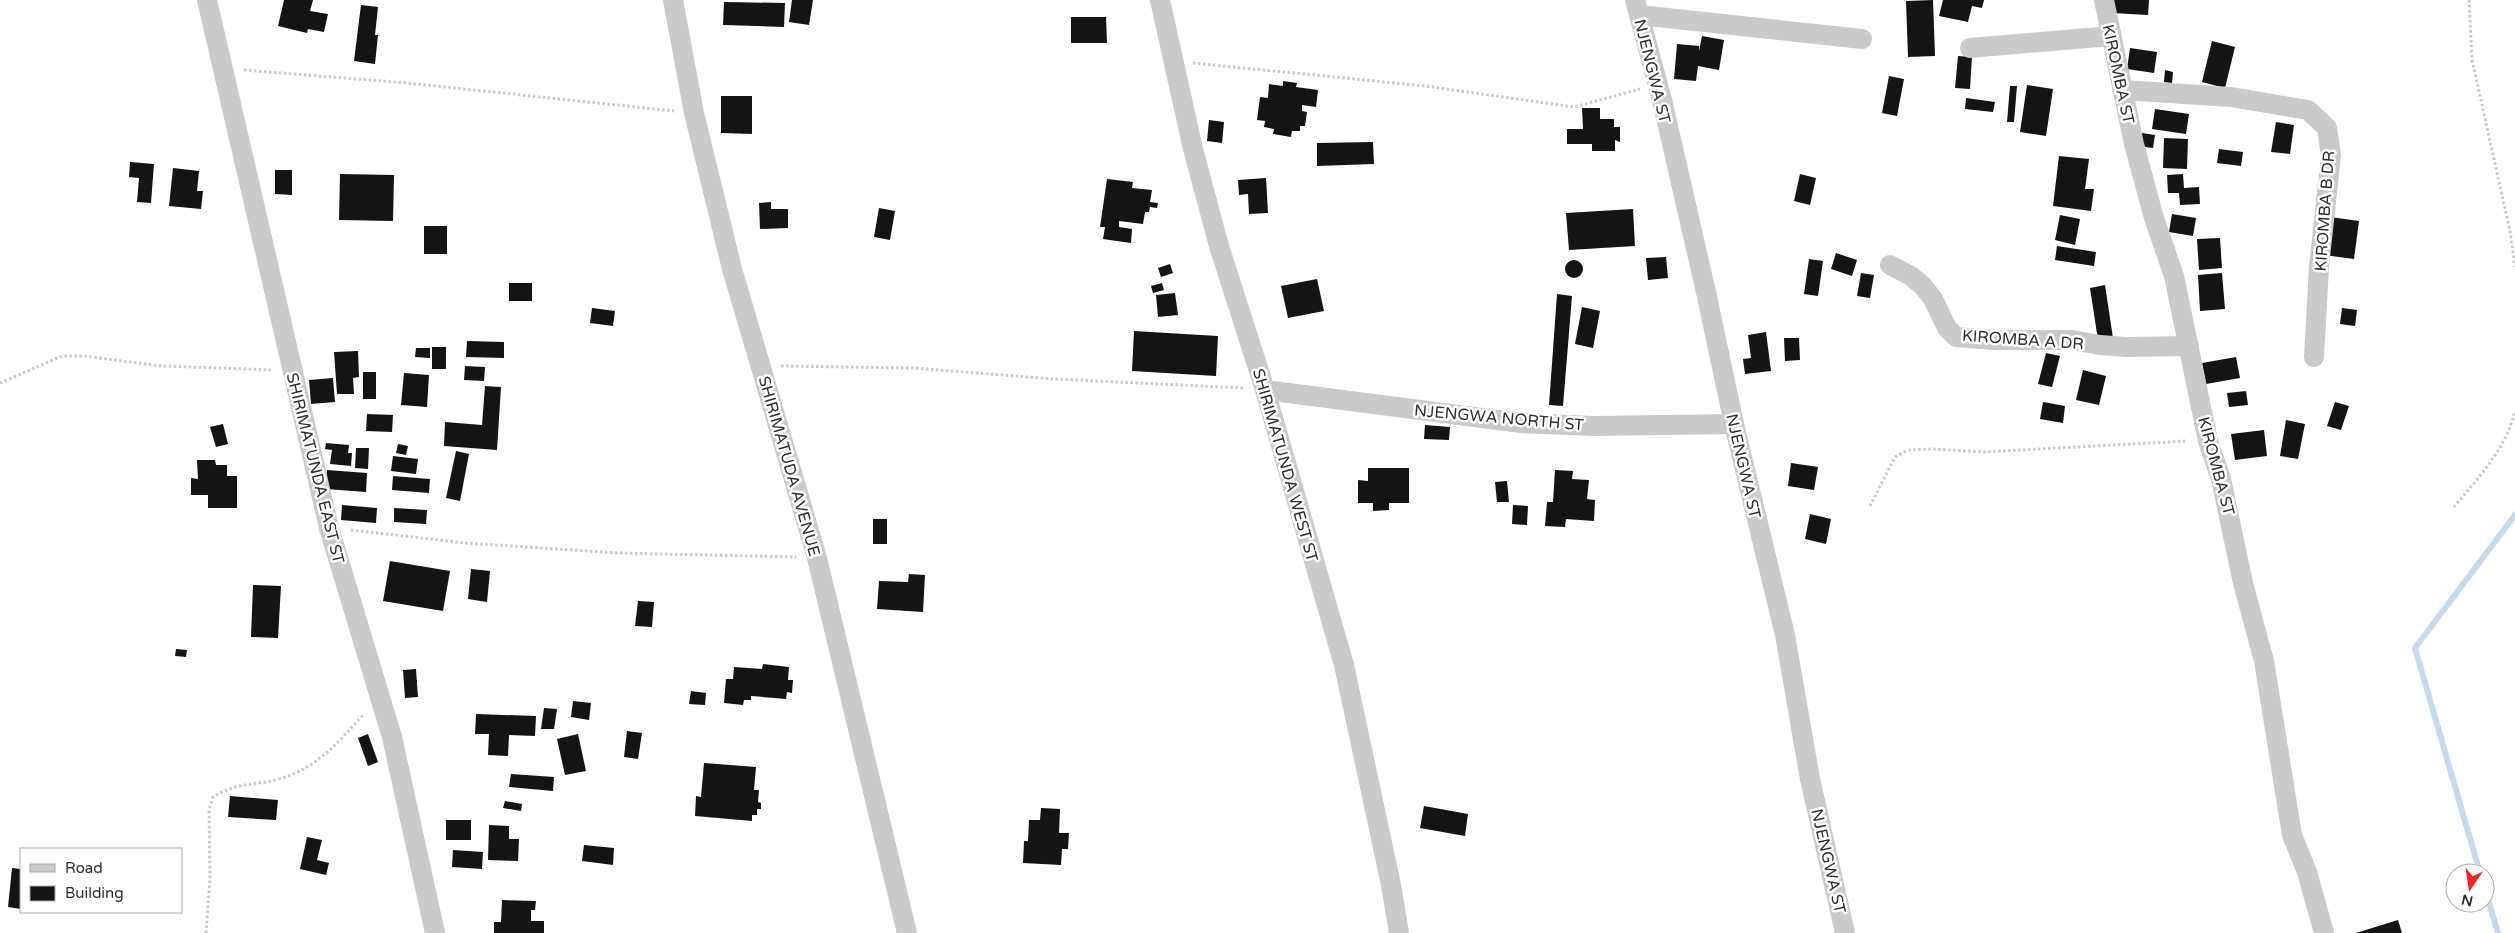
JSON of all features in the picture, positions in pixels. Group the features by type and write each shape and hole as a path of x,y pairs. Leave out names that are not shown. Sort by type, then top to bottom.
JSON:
{"street":[{"name":"SHIRIMATUNDA EAST ST","path":"207,0 329,528 392,737 435,933"},
{"name":"SHIRIMATUDA AVENUE","path":"672,0 694,113 732,269 817,558 907,933"},
{"name":"SHIRIMATUNDA WEST ST","path":"1160,0 1193,148 1219,246 1265,390 1344,665 1391,885 1399,933"},
{"name":"KIROMBA ST","path":"2104,0 2122,90 2154,218 2174,276 2208,440 2221,479 2243,583 2264,661 2292,835 2307,872 2324,933"},
{"path":"1637,8 1862,39"},
{"name":"NJENGWA ST","path":"1637,8 1657,84 1706,292 1734,424 1785,635 1810,779 1845,933"},
{"path":"1970,48 2112,36"},
{"name":"KIROMBA B DR","path":"2122,90 2230,98 2308,110 2326,128 2331,155 2319,267 2314,357"},
{"name":"KIROMBA A DR","path":"1890,265 1911,276 1923,286 1933,299 1947,328 1956,337 1994,340 2072,340 2100,345 2189,346"},
{"name":"NJENGWA NORTH ST","path":"1265,390 1521,423 1593,426 1734,424"}],"path":[{"path":"2469,0 2472,60 2510,231 2515,267"},
{"path":"1175,61 1425,86 1574,107 1657,84"},
{"path":"224,69 407,83 694,113"},
{"path":"0,383 62,356 84,356 162,366 292,371"},
{"path":"760,366 913,368 1265,390"},
{"path":"2454,507 2498,452 2511,427 2515,411"},
{"path":"1870,506 1895,457 1908,450 1932,449 1984,452 2208,440"},
{"path":"329,528 465,543 618,553 817,558"},
{"path":"206,933 210,879 209,810 213,797 241,784 279,779 317,761 380,697"}],"building":[{"path":"284,0 313,0 310,11 328,14 324,32 308,29 307,33 278,26"},
{"path":"792,0 813,0 809,25 789,22"},
{"path":"1933,0 1935,56 1908,57 1906,1"},
{"path":"1943,0 1984,0 1982,8 1972,6 1968,22 1939,16"},
{"path":"2113,0 2149,0 2148,15 2112,13"},
{"path":"724,2 785,3 784,27 723,25"},
{"path":"361,5 378,7 375,35 378,35 375,64 354,61"},
{"path":"1071,17 1106,17 1107,43 1071,43"},
{"path":"1702,36 1724,40 1719,70 1698,66 1696,81 1674,79 1677,44 1699,46 1699,51"},
{"path":"2212,41 2235,47 2225,88 2202,82"},
{"path":"2130,48 2157,52 2154,73 2127,69"},
{"path":"1958,56 1972,57 1970,89 1955,88"},
{"path":"2165,70 2173,72 2172,83 2164,82"},
{"path":"1889,76 1904,79 1897,116 1882,113"},
{"path":"1283,81 1297,83 1296,87 1318,90 1316,107 1302,105 1302,111 1307,112 1305,126 1300,126 1300,131 1292,131 1291,137 1273,134 1274,129 1264,127 1265,121 1257,120 1260,97 1268,98 1269,84 1283,86"},
{"path":"2027,85 2053,89 2046,136 2020,132"},
{"path":"2010,86 2017,86 2014,122 2007,122"},
{"path":"721,96 752,96 752,134 721,133"},
{"path":"1966,98 1995,102 1993,112 1965,109"},
{"path":"1582,108 1600,108 1600,119 1614,119 1614,127 1620,127 1620,142 1615,140 1615,151 1592,151 1592,144 1567,144 1567,129 1583,129"},
{"path":"2155,109 2189,114 2186,134 2152,129"},
{"path":"1209,120 1224,122 1222,143 1207,141"},
{"path":"2276,122 2294,125 2290,154 2271,152"},
{"path":"2142,133 2155,135 2153,148 2139,146"},
{"path":"2164,138 2188,139 2187,169 2163,168"},
{"path":"1373,142 1374,164 1317,166 1317,143"},
{"path":"2219,149 2243,152 2241,166 2217,163"},
{"path":"2059,156 2089,159 2085,189 2094,189 2091,211 2053,206"},
{"path":"130,162 154,164 151,203 137,202 139,178 129,177"},
{"path":"173,168 199,171 197,191 203,191 201,209 169,206"},
{"path":"275,170 292,170 292,195 275,194"},
{"path":"340,174 394,175 393,221 339,220"},
{"path":"1800,174 1816,178 1810,205 1794,201"},
{"path":"2183,174 2184,188 2199,187 2200,204 2180,205 2179,193 2168,193 2167,175"},
{"path":"1266,178 1268,213 1249,214 1248,194 1239,195 1238,180"},
{"path":"1107,179 1133,182 1132,188 1152,190 1150,202 1158,203 1157,208 1150,207 1149,212 1145,212 1143,224 1119,221 1119,227 1132,229 1131,243 1103,239 1105,227 1100,227"},
{"path":"771,202 771,209 788,209 788,228 760,229 759,203"},
{"path":"879,208 895,211 890,240 874,237"},
{"path":"1633,209 1635,246 1569,250 1566,213"},
{"path":"2172,214 2196,218 2193,236 2169,232"},
{"path":"2060,215 2080,219 2075,245 2055,240"},
{"path":"2330,217 2359,221 2354,259 2324,255"},
{"path":"424,226 447,226 447,254 424,254"},
{"path":"2220,238 2222,268 2199,270 2197,239"},
{"path":"2057,246 2096,252 2094,266 2055,260"},
{"path":"1836,253 1857,260 1852,276 1831,269"},
{"path":"1666,257 1668,278 1648,280 1646,258"},
{"path":"1809,259 1823,261 1818,296 1804,294"},
{"path":"1570,260 1578,260 1583,265 1581,276 1570,278 1565,273 1565,265"},
{"path":"1170,264 1173,273 1161,277 1158,268"},
{"path":"1861,273 1874,275 1870,298 1857,296"},
{"path":"2222,273 2225,309 2200,311 2198,275"},
{"path":"1317,279 1324,311 1288,318 1281,286"},
{"path":"509,283 532,283 532,301 509,301"},
{"path":"1162,283 1164,290 1153,293 1151,286"},
{"path":"2105,285 2113,338 2098,340 2090,288"},
{"path":"1175,293 1178,315 1158,317 1156,295"},
{"path":"1557,294 1572,296 1563,406 1549,405"},
{"path":"1582,307 1600,311 1593,348 1575,344"},
{"path":"592,308 615,311 613,326 590,323"},
{"path":"2342,308 2357,310 2355,326 2340,324"},
{"path":"1134,331 1218,336 1216,376 1132,371"},
{"path":"1766,332 1771,371 1745,374 1743,359 1751,358 1748,335"},
{"path":"1784,338 1799,338 1800,360 1785,361"},
{"path":"467,341 504,342 504,358 466,357"},
{"path":"432,347 446,347 446,369 432,369"},
{"path":"416,348 430,348 430,358 415,357"},
{"path":"358,351 359,377 353,378 354,394 337,394 334,352"},
{"path":"2046,353 2060,356 2052,387 2038,384"},
{"path":"2236,357 2240,378 2206,384 2202,363"},
{"path":"465,366 485,367 484,381 464,380"},
{"path":"2083,370 2106,376 2099,405 2076,400"},
{"path":"363,372 376,372 376,399 363,399"},
{"path":"404,373 429,375 427,407 401,405"},
{"path":"333,378 335,402 311,404 309,380"},
{"path":"485,386 501,387 497,450 444,446 445,422 482,425"},
{"path":"2246,391 2248,405 2229,407 2227,393"},
{"path":"2043,402 2065,406 2063,423 2040,419"},
{"path":"2335,402 2349,406 2341,430 2327,426"},
{"path":"367,414 393,415 392,432 366,431"},
{"path":"2286,420 2305,424 2298,459 2280,456"},
{"path":"223,424 228,444 216,447 210,427"},
{"path":"1425,425 1450,427 1449,440 1424,439"},
{"path":"2264,430 2267,456 2235,460 2231,434"},
{"path":"326,443 349,445 348,453 352,453 351,466 330,464 332,450 325,449"},
{"path":"398,444 408,446 406,455 396,453"},
{"path":"356,448 369,448 368,469 355,468"},
{"path":"456,451 469,454 460,501 446,498"},
{"path":"393,456 418,459 416,474 391,471"},
{"path":"197,460 215,460 216,465 227,465 227,476 237,476 237,508 208,508 208,495 191,495 191,478 198,479"},
{"path":"1791,463 1818,467 1814,490 1788,486"},
{"path":"1368,468 1409,468 1409,503 1389,503 1389,510 1373,511 1373,503 1358,503 1358,480 1368,481"},
{"path":"327,470 367,473 366,492 326,489"},
{"path":"1555,470 1573,471 1572,479 1589,480 1587,499 1595,500 1594,521 1566,519 1565,527 1545,526 1547,502 1553,502"},
{"path":"393,476 430,479 429,493 392,490"},
{"path":"1507,481 1509,502 1497,502 1495,482"},
{"path":"342,505 377,508 376,523 341,520"},
{"path":"1513,505 1528,506 1527,525 1512,524"},
{"path":"394,508 427,510 426,524 394,522"},
{"path":"1810,514 1831,519 1826,544 1805,539"},
{"path":"873,519 887,519 887,544 873,544"},
{"path":"390,561 450,571 443,611 383,601"},
{"path":"471,569 490,571 487,602 468,599"},
{"path":"909,574 925,575 923,612 877,609 879,581 908,582"},
{"path":"253,585 281,586 278,638 251,637"},
{"path":"638,601 654,602 652,627 635,626"},
{"path":"176,649 187,650 186,657 175,656"},
{"path":"763,664 789,667 788,680 793,680 792,693 787,692 786,699 751,696 751,700 744,700 743,705 724,703 726,679 733,679 734,667 762,669"},
{"path":"416,669 418,697 405,698 403,670"},
{"path":"691,691 706,693 705,705 689,704"},
{"path":"573,701 591,703 589,720 571,717"},
{"path":"544,708 557,709 554,729 541,729"},
{"path":"476,714 536,716 535,736 509,735 508,756 488,755 489,734 475,734"},
{"path":"627,731 642,733 638,759 624,757"},
{"path":"368,734 378,762 368,766 358,738"},
{"path":"578,734 586,771 565,775 557,739"},
{"path":"704,763 756,767 754,790 759,790 758,802 761,803 761,809 757,809 757,815 752,815 752,821 695,816 696,796 701,797"},
{"path":"511,774 554,777 553,791 509,787"},
{"path":"230,796 278,800 276,820 228,817"},
{"path":"505,801 522,804 521,811 503,808"},
{"path":"1424,806 1468,814 1465,836 1420,828"},
{"path":"1041,808 1060,809 1059,833 1069,833 1068,849 1062,849 1061,865 1023,863 1024,841 1028,841 1029,820 1040,820"},
{"path":"446,820 471,820 471,840 446,840"},
{"path":"489,825 509,826 509,839 519,839 518,861 488,860"},
{"path":"307,837 322,840 317,860 329,863 326,875 300,869"},
{"path":"584,845 614,848 613,865 582,861"},
{"path":"453,850 483,852 482,869 452,867"},
{"path":"12,868 20,869 20,909 8,907"},
{"path":"502,900 536,901 535,910 531,910 531,921 544,921 544,933 494,933 494,922 501,922"},
{"path":"2398,920 2402,933 2356,933"}],"waterway":[{"path":"2477,863 2415,648 2515,515"},
{"path":"2492,913 2498,933"}]}
